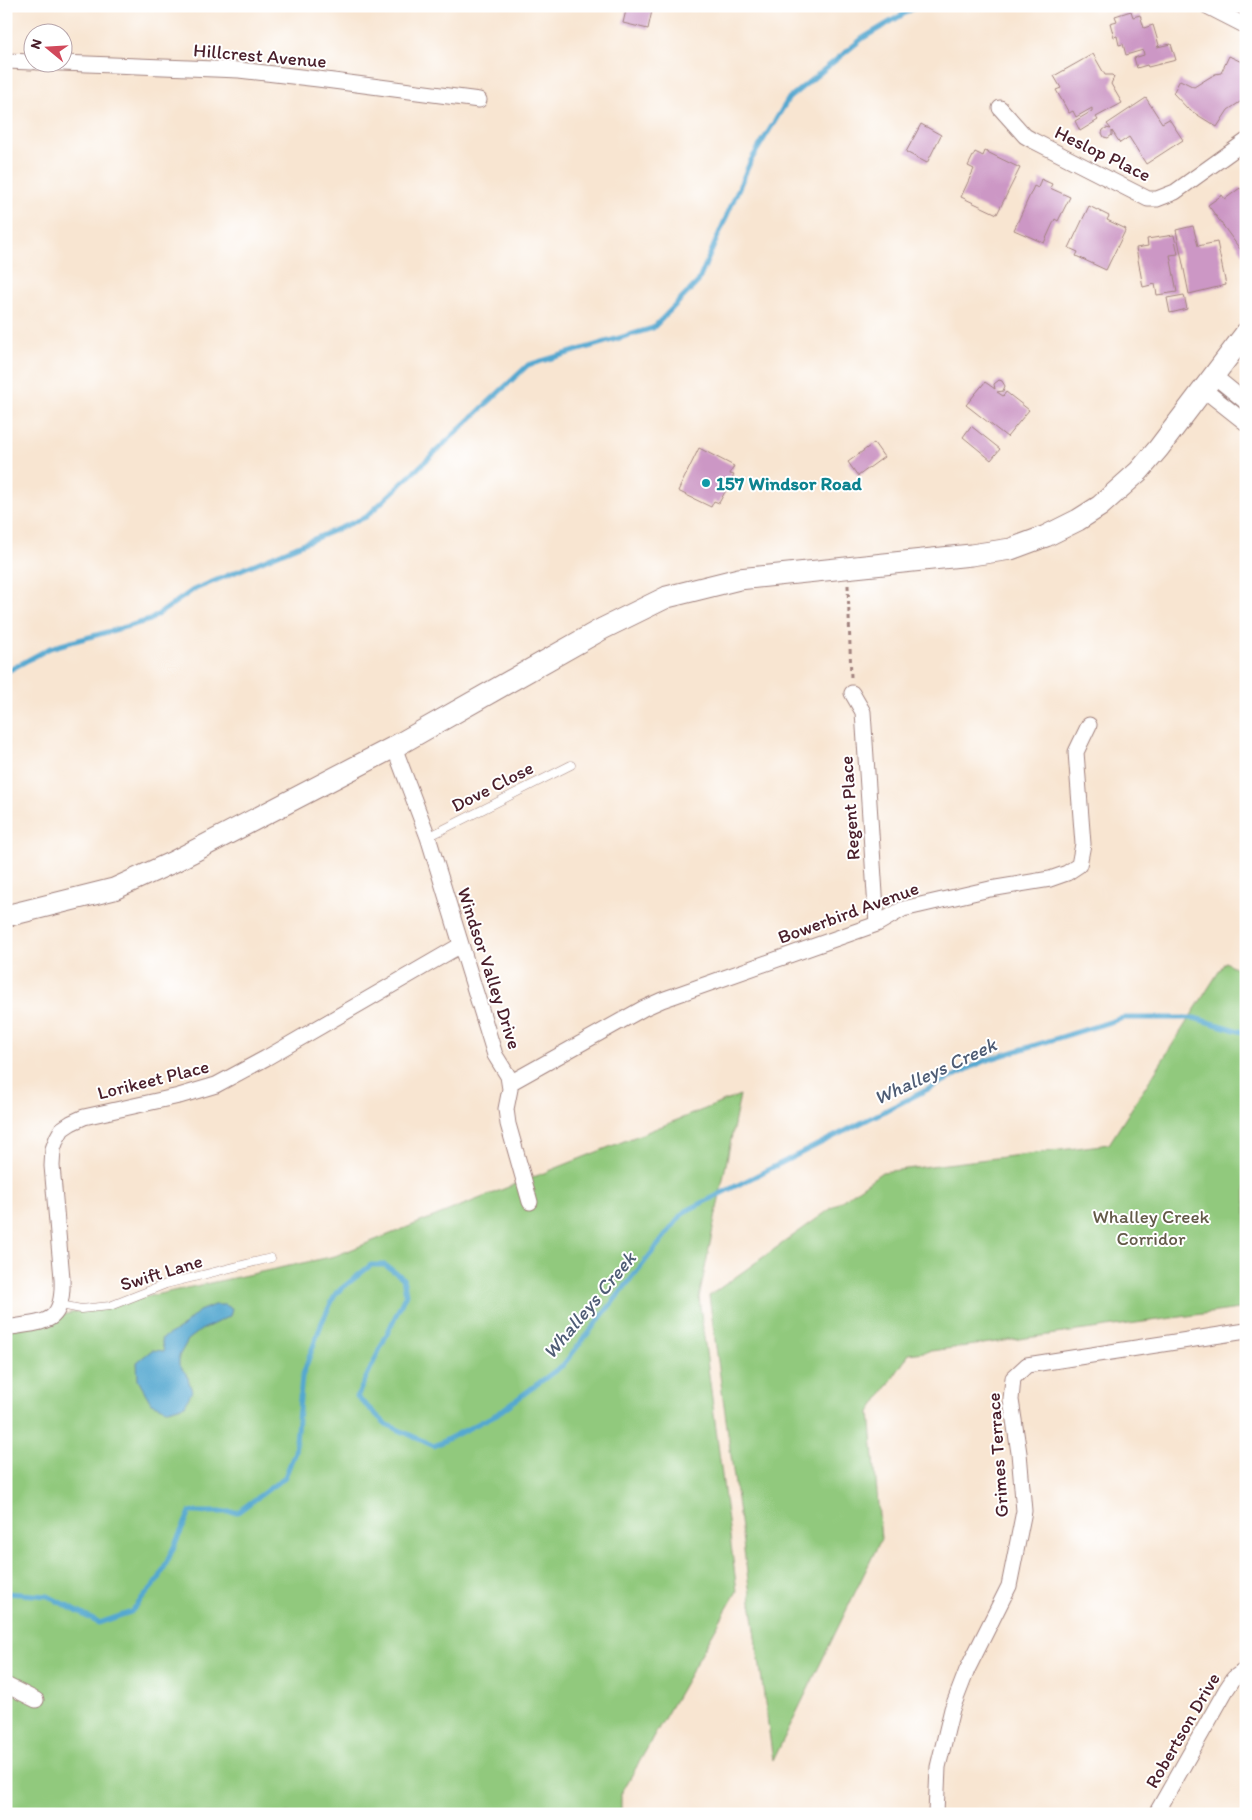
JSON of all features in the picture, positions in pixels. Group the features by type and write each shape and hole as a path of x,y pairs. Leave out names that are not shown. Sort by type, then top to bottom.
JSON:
{"street":[{"path":"1207,6 1246,26"},
{"path":"6,61 22,62"},
{"name":"Hillcrest Avenue","path":"72,63 239,70 479,100"},
{"name":"Heslop Place","path":"1000,108 1025,136 1148,198 1157,199 1175,192 1246,141"},
{"path":"6,916 114,889 173,862 394,748 602,628 668,597 738,579 970,555 1011,548 1046,536 1078,520 1128,482 1152,457 1246,333"},
{"path":"1208,382 1246,402"},
{"path":"1208,382 1246,423"},
{"name":"Regent Place","path":"852,693 863,712 876,924"},
{"name":"Bowerbird Avenue","path":"510,1083 644,1008 876,924 903,909 990,889 1050,880 1067,873 1079,865 1083,844 1076,752 1089,725"},
{"name":"Windsor Valley Drive","path":"394,748 428,838 495,1055 508,1076 510,1083"},
{"name":"Lorikeet Place","path":"61,1305 63,1295 62,1278 52,1166 53,1149 62,1129 84,1117 179,1096 216,1085 461,945"},
{"path":"510,1083 506,1109 508,1124 530,1202"},
{"path":"6,1328 47,1320 57,1313 61,1305"},
{"name":"Grimes Terrace","path":"936,1814 938,1766 952,1708 967,1670 1009,1586 1024,1511 1019,1453 1011,1400 1013,1378 1027,1365 1246,1331"},
{"name":"Robertson Drive","path":"1156,1814 1234,1678 1246,1669"},
{"path":"6,1685 36,1700"}],"lane":[{"name":"Dove Close","path":"428,838 571,765"},
{"name":"Swift Lane","path":"61,1305 81,1309 110,1306 166,1284 270,1258"}],"path":[{"path":"848,584 852,693"}],"green space":[{"name":"Whalley Creek Corridor","path":"1225,962 1246,973 1246,1308 909,1354 870,1412 881,1539 773,1761 709,1296 882,1172 1109,1144"},
{"path":"740,1095 699,1298 737,1591 621,1794 621,1814 6,1814 6,1327 335,1256"}],"water":[{"path":"214,1305 225,1305 232,1308 230,1316 201,1330 188,1340 179,1356 179,1365 187,1375 192,1391 185,1405 169,1410 151,1403 138,1380 137,1362 152,1350 164,1351 161,1339 182,1327 199,1311"}],"building":[{"path":"627,6 653,6 648,29 623,23"},
{"path":"1131,11 1133,17 1140,15 1144,28 1153,25 1159,45 1157,47 1171,44 1176,60 1137,68 1134,58 1144,55 1143,50 1126,55 1123,44 1119,45 1117,36 1114,37 1110,23 1117,21 1115,16"},
{"path":"1093,54 1105,75 1112,75 1114,77 1111,84 1122,103 1096,117 1098,120 1080,131 1075,121 1092,111 1092,108 1076,117 1073,111 1069,113 1056,90 1061,88 1054,76"},
{"path":"1229,56 1246,64 1246,98 1228,110 1217,127 1188,109 1173,93 1180,80 1194,87 1215,74 1221,73"},
{"path":"1146,98 1162,123 1169,119 1183,140 1146,164 1129,137 1120,143 1112,131 1112,135 1108,138 1104,137 1102,133 1106,128 1111,129 1107,124"},
{"path":"921,124 941,135 927,163 906,152"},
{"path":"985,151 1020,168 997,214 961,197 974,169 968,166 975,152 983,156"},
{"path":"1041,179 1052,184 1050,188 1070,197 1058,221 1055,219 1044,243 1014,230 1034,186 1038,188"},
{"path":"1240,188 1246,196 1246,208 1244,209 1246,212 1245,256 1208,205 1222,195 1225,199"},
{"path":"1089,206 1109,216 1107,220 1126,229 1106,270 1076,256 1078,252 1069,248"},
{"path":"1193,226 1198,246 1217,242 1226,285 1189,294 1176,230"},
{"path":"1174,235 1178,254 1170,255 1177,292 1157,295 1155,284 1143,287 1136,248 1148,246 1147,239"},
{"path":"1184,295 1187,309 1170,313 1167,298"},
{"path":"999,380 1005,386 1003,391 997,392 1003,396 1006,392 1029,410 1007,437 966,405 985,382 995,389 994,384"},
{"path":"971,426 1000,449 991,460 963,437"},
{"path":"874,443 884,457 858,476 848,462"},
{"name":"157 Windsor Road","path":"699,448 734,466 730,474 734,475 719,503 714,501 711,507 678,491"}],"waterway":[{"path":"6,672 50,648 150,620 193,590 366,517 528,365 653,328 698,282 751,160 789,98 863,38 917,6"},
{"name":"Whalleys Creek","path":"6,1593 48,1596 99,1623 131,1612 159,1579 190,1512 238,1512 285,1477 295,1452 302,1377 322,1322 336,1293 371,1265 385,1265 403,1278 406,1294 357,1397 386,1424 434,1446 497,1414 563,1365 684,1212 984,1061 1123,1018 1194,1018 1246,1033"}],"place":[{"name":"157 Windsor Road","path":"706,483"}]}
